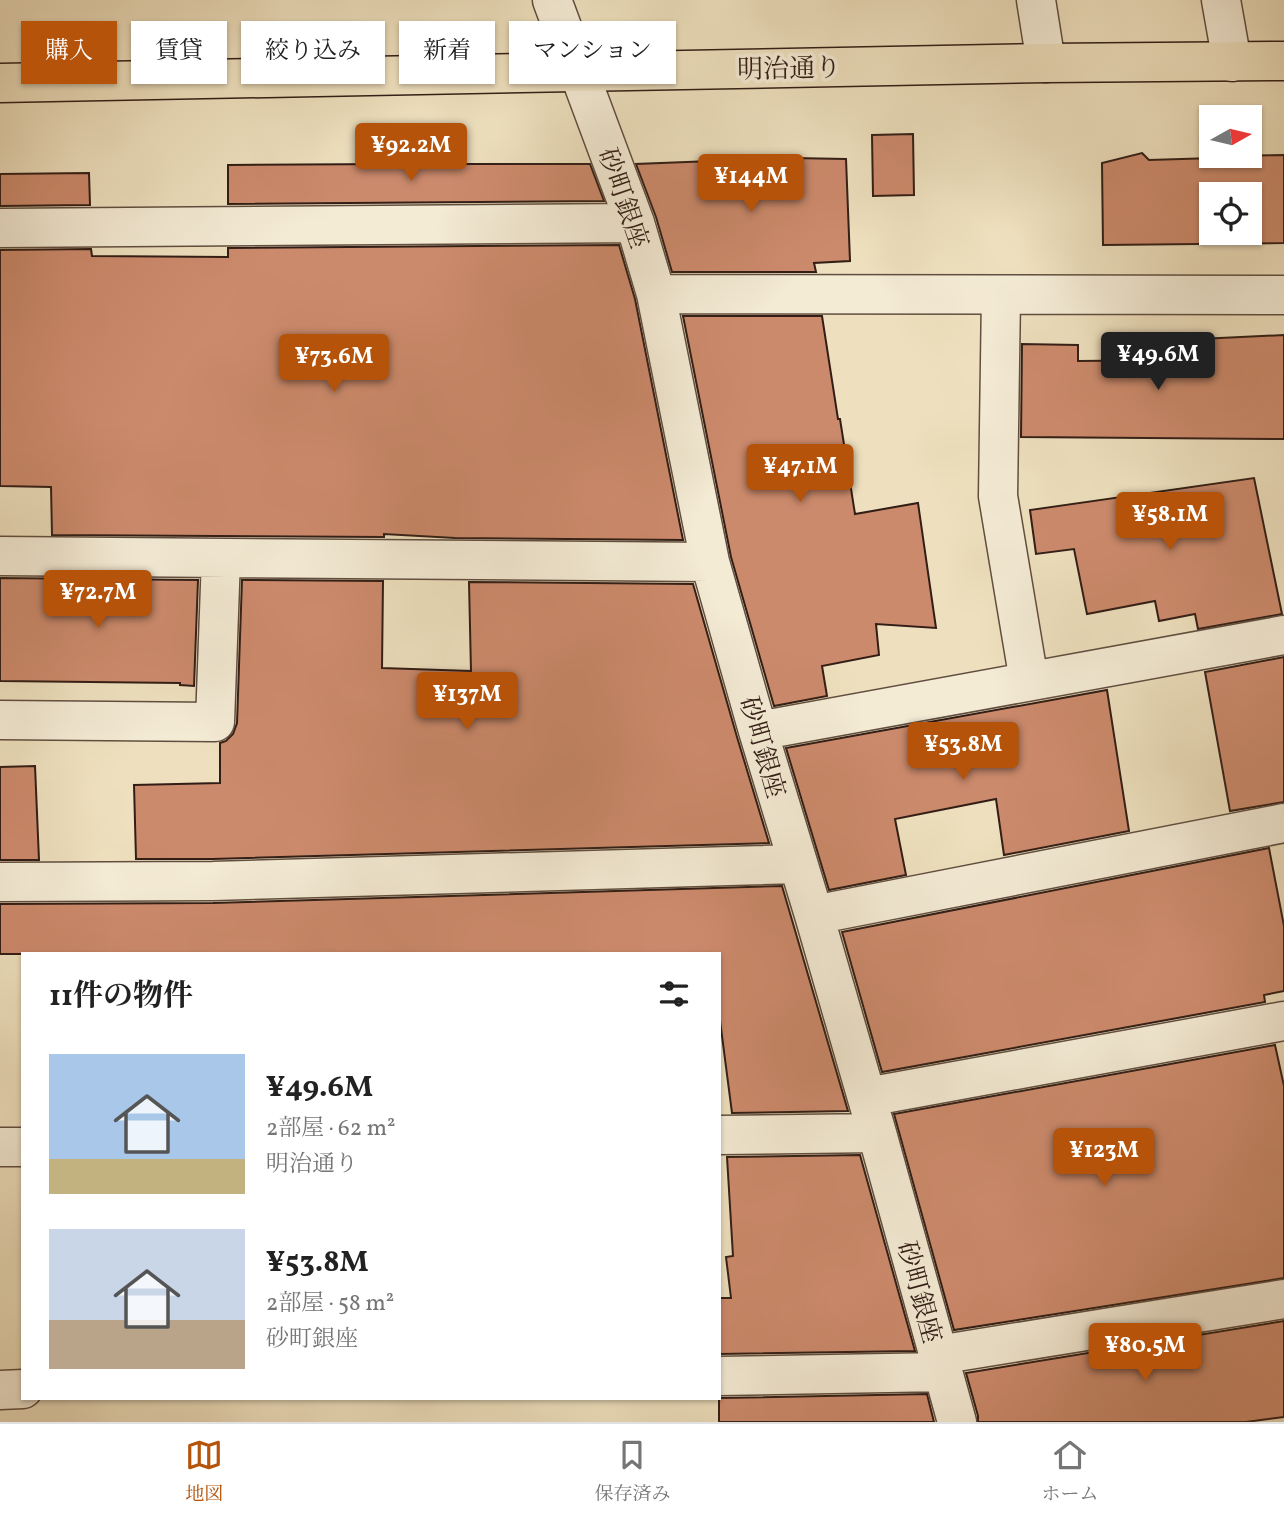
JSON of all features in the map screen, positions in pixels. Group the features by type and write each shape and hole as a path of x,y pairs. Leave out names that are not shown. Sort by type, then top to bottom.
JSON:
{"main road":[{"name":"明治通り","path":"676,69 1284,61"},
{"name":"明治通り","path":"0,83 509,73"}],"street":[{"name":"砂町銀座","path":"552,0 560,21"},
{"path":"1036,0 1046,63"},
{"path":"1221,0 1231,62"},
{"name":"砂町銀座","path":"583,84 635,222 656,294 710,562 872,1115 957,1422"},
{"path":"0,228 635,222"},
{"path":"656,294 1284,295"},
{"path":"1001,295 998,496 1029,681"},
{"path":"0,556 710,562"},
{"path":"0,720 215,722 221,558"},
{"path":"758,731 1284,635"},
{"path":"814,915 1284,823"},
{"path":"0,883 212,881 798,864"},
{"path":"721,1135 872,1115 1284,1021"},
{"path":"0,1147 21,1147"},
{"path":"721,1376 940,1363 1284,1299"},
{"path":"0,1390 21,1389"}],"building":[{"path":"913,134 914,195 873,196 872,135"},
{"path":"1142,153 1149,160 1199,158 1199,168 1262,168 1262,155 1284,155 1284,243 1262,243 1262,182 1199,182 1199,244 1103,245 1102,163"},
{"path":"792,158 846,159 850,261 814,263 816,272 672,272 656,217 636,164"},
{"path":"590,164 604,201 228,204 228,165"},
{"path":"89,173 90,205 0,206 0,174"},
{"path":"619,245 635,299 683,540 455,538 384,534 384,537 52,535 51,487 0,486 0,250 91,249 92,256 228,257 228,248"},
{"path":"683,316 822,316 855,514 918,503 936,628 876,624 879,655 822,666 827,696 774,706 731,557"},
{"path":"1284,335 1284,439 1021,437 1022,344 1078,345 1078,361 1181,360 1179,340"},
{"path":"1254,478 1282,614 1198,629 1195,614 1159,621 1155,601 1087,614 1074,549 1036,554 1030,510"},
{"path":"0,578 198,580 194,686 180,683 0,681"},
{"path":"242,580 383,581 382,668 471,671 469,582 693,584 769,843 136,859 134,785 220,783 220,743 233,734 237,723"},
{"path":"1284,657 1284,802 1230,811 1205,672"},
{"path":"1107,690 1129,831 1004,855 996,799 895,819 906,875 829,890 786,748"},
{"path":"35,766 39,860 0,860 0,767"},
{"path":"1269,848 1284,926 1284,991 1264,995 1265,1002 882,1072 842,932"},
{"path":"782,886 848,1111 732,1113 721,1028 721,952 0,954 0,904 213,903"},
{"path":"1275,1045 1284,1086 1284,1278 954,1330 894,1114"},
{"path":"860,1155 915,1351 721,1354 721,1298 731,1298 726,1257 733,1256 727,1157"},
{"path":"1284,1321 1284,1417 1246,1422 978,1422 966,1373"},
{"path":"927,1394 934,1422 719,1422 721,1398"}]}
